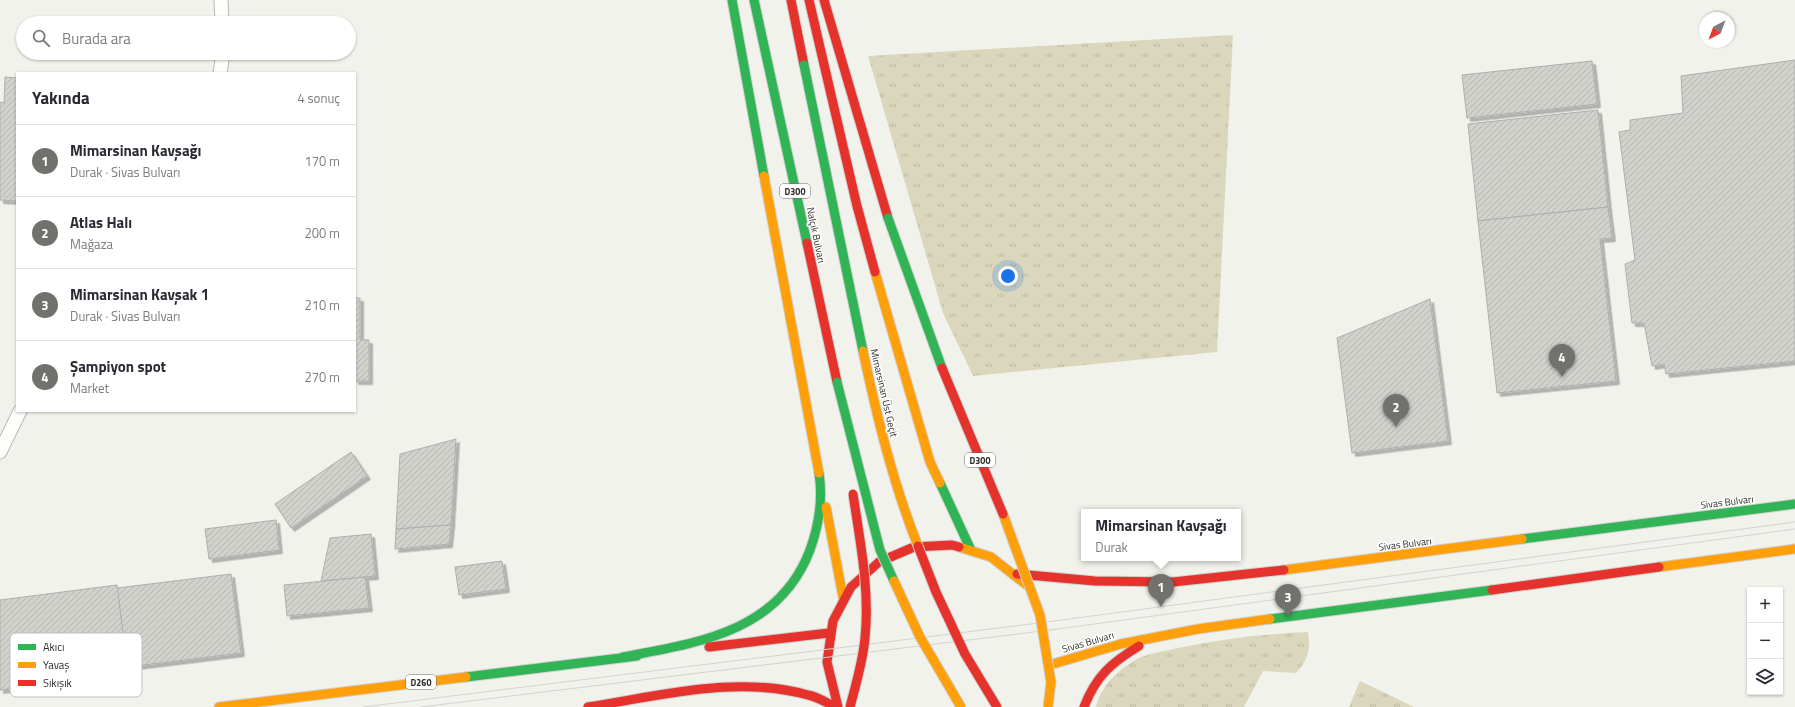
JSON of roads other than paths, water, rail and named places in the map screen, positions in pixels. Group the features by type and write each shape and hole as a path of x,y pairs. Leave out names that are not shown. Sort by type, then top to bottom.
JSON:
{"highway":[{"path":"732,0 821,486 843,597"},
{"name":"Nalçık Bulvarı","path":"754,0 837,382"},
{"name":"Mimarsinan Üst Geçit","path":"791,0 879,426 909,524 936,592 965,654 997,707"},
{"path":"809,0 834,115 857,206 905,379 930,462 970,548"},
{"name":"D300","path":"824,0 888,218 939,360 1011,533 1040,615 1051,682 1049,707"},
{"path":"837,382 880,550 920,637 961,707"},
{"name":"D300","path":"837,382 850,473"},
{"path":"623,657 716,636 752,620 775,604 795,579 811,548 820,513 821,486"},
{"path":"850,707 858,678 866,629 864,572 852,488"},
{"name":"Sivas Bulvarı","path":"1017,574 1095,581 1173,582 1270,572 1795,504"},
{"path":"837,707 831,691 827,672 826,652 834,614 843,597 862,574 885,557 912,547 941,543 970,548 992,557 1017,574 1033,593 1046,617 1052,640 1054,664 1049,688 1042,707"},
{"name":"Sivas Bulvarı","path":"1054,664 1114,646 1198,629 1795,549"},
{"path":"623,657 829,633"},
{"path":"1084,707 1092,686 1102,672 1124,654 1159,636"},
{"name":"D260","path":"219,707 623,657"},
{"path":"588,707 694,691 772,687 793,690 814,696 837,707"},
{"path":"1049,688 1049,707"},
{"path":"616,703 645,707"}],"street":[{"path":"221,0 222,16"},
{"path":"220,72 222,60"},
{"path":"0,452 20,412"}],"tram line":[{"path":"363,707 1047,622 1795,522"},
{"path":"421,707 1050,630 1795,529"}],"place":[{"name":"Şampiyon spot","path":"1562,377"},
{"name":"Atlas Halı","path":"1396,427"},
{"name":"Mimarsinan Kavşağı","path":"1161,607"},
{"name":"Mimarsinan Kavşak 1","path":"1288,617"}]}
